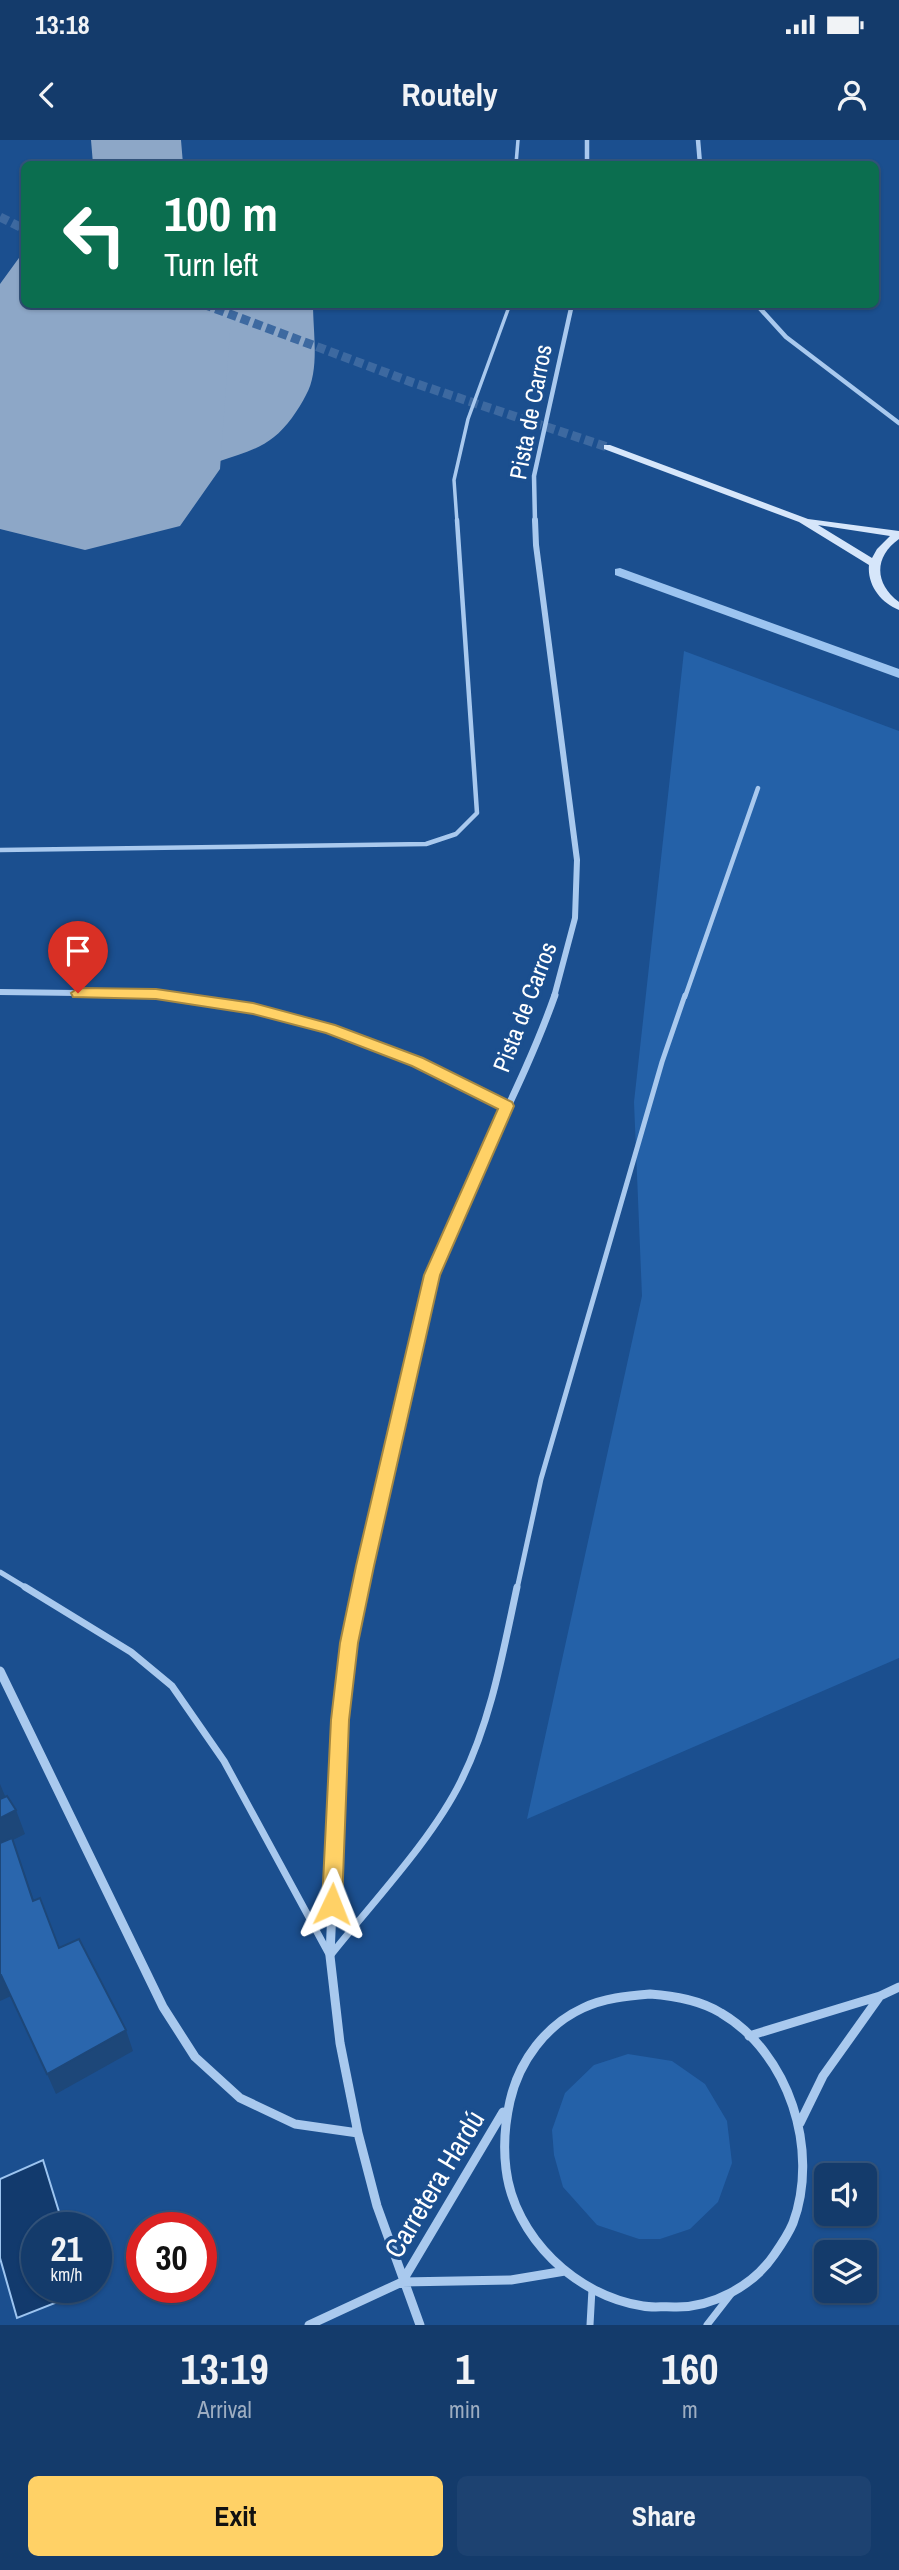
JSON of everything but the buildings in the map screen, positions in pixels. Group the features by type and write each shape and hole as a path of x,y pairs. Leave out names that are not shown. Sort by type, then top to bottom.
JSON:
{"main road":[{"path":"607,447 803,520 873,563"},
{"path":"803,520 899,534"},
{"path":"899,534 887,542 873,563 879,587 899,607"}],"street":[{"path":"587,140 587,161"},
{"path":"698,140 700,161"},
{"name":"Pista de Carros","path":"420,2325 402,2282 377,2206 358,2133 340,2043 330,1956 340,1720 349,1643 432,1275 550,1011 565,968 579,891 536,545 534,507 534,476 571,308"},
{"path":"760,308 786,337 899,423"},
{"path":"0,992 156,994 253,1009 330,1029 418,1062 506,1106"},
{"path":"0,1671 163,2007 195,2057 240,2098 295,2124 358,2133"},
{"path":"749,2036 880,1996 899,1986"},
{"path":"650,1994 691,2001 728,2018 749,2036 771,2062 788,2091 800,2123 803,2181 792,2225 768,2264 733,2292 699,2306 663,2310 626,2304 592,2289 565,2272 537,2245 517,2212 505,2176 502,2139 505,2109 520,2070 543,2037 574,2012 610,1998 650,1994"},
{"path":"800,2123 823,2076 880,1996"},
{"name":"Carretera Hardú","path":"402,2282 505,2109"},
{"name":"Carretera Hardú","path":"309,2325 402,2282 511,2280 565,2272"}],"lane":[{"path":"516,161 518,140"},
{"path":"0,850 426,844 450,839 468,828 477,813 454,480 468,419 509,308"},
{"path":"0,1572 94,1627 131,1652 172,1686 223,1761 330,1956 433,1826 461,1781 479,1739 492,1700 546,1460 662,1062 758,788"},
{"path":"590,2325 592,2289"},
{"path":"707,2325 733,2292"}],"shaded area":[{"path":"684,651 899,731 899,1658 527,1819 642,1296 634,1102"},
{"path":"628,2054 672,2061 705,2084 727,2121 732,2163 718,2202 690,2229 660,2239 639,2239 597,2225 563,2187 554,2155 552,2130 565,2093 594,2065"},
{"path":"43,2160 59,2212 21,2212 21,2303 55,2303 17,2318 0,2258 0,2179"}],"waterway":[{"path":"620,572 899,674"}],"taxiway":[{"path":"136,140 138,161"},
{"path":"96,308 25,350 8,372 5,391 9,402 27,423 56,437 92,444 132,446 172,441 208,431 237,415 255,394 258,386 262,363 264,308"}],"runway":[{"path":"85,469 108,308"}],"tunnel":[{"path":"0,217 21,228"},
{"path":"214,308 411,382 607,447"}],"route":[{"path":"78,993 156,994 253,1009 330,1029 418,1062 506,1106 432,1275 365,1566 349,1643 340,1720 332,1904"}]}
